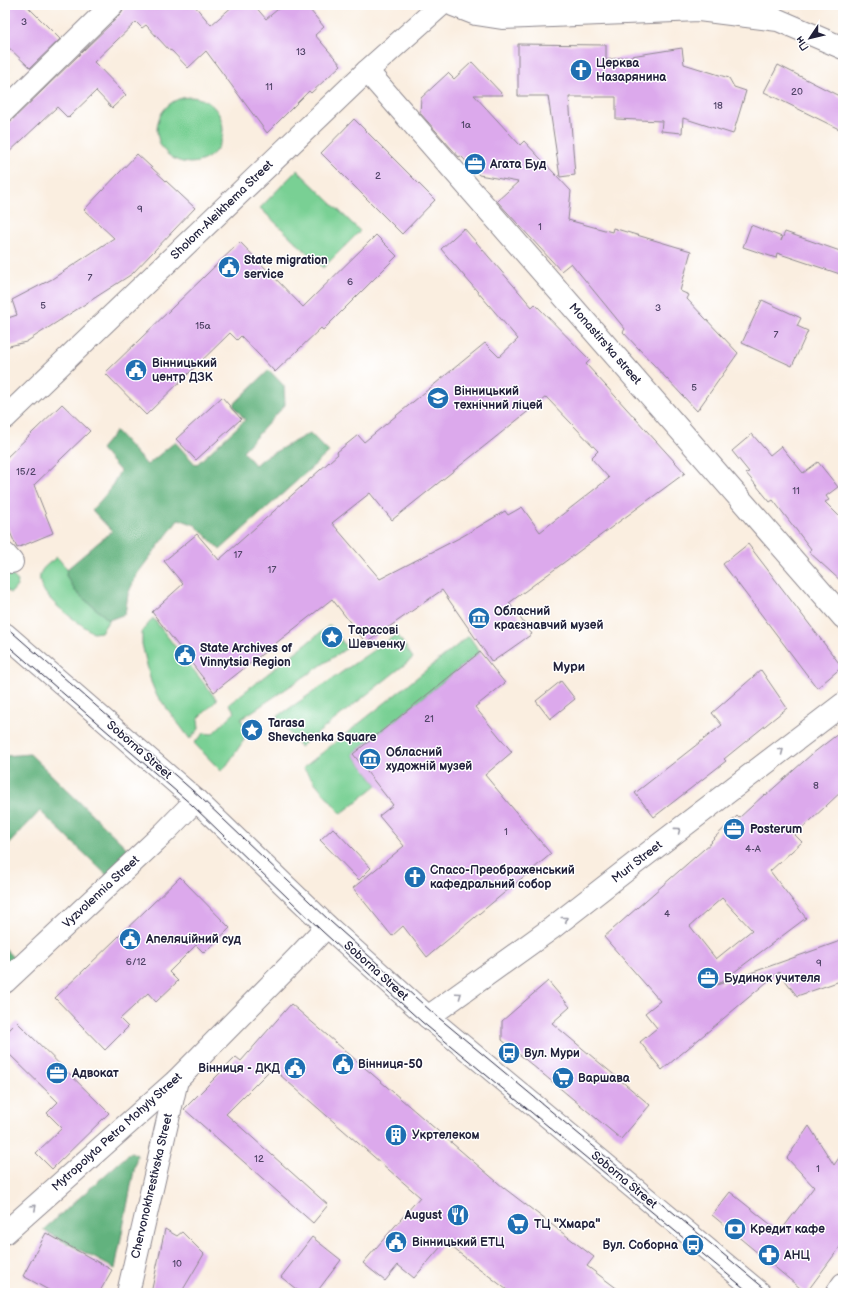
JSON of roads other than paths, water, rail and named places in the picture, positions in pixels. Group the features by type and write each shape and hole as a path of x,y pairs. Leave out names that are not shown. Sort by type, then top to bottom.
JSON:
{"street":[{"path":"5,110 112,5"},
{"name":"Sholom-Aleikhema Street","path":"5,418 367,71 442,5"},
{"path":"452,5 476,14 502,18 699,10 778,20 843,48"},
{"name":"Monastirs'ka street","path":"367,71 843,617"},
{"name":"Soborna Street","path":"5,634 196,800 326,926 428,1017 760,1293"},
{"name":"Muri Street","path":"428,1017 552,928 843,704"},
{"name":"Vyzvolennia Street","path":"5,982 164,833 196,800"},
{"name":"Mytropolyta Petra Mohyly Street","path":"5,1233 177,1080 326,926"},
{"name":"Chervonokhrestivska Street","path":"128,1293 177,1080"},
{"path":"837,1293 843,1284"}],"tram line":[{"path":"5,626 200,797 331,922 433,1013 770,1293"},
{"path":"5,643 192,805 322,931 422,1022 750,1293"}],"place":[{"name":"Церква Назарянина","path":"581,70"},
{"name":"Агата Буд","path":"475,164"},
{"name":"State migration service","path":"229,267"},
{"name":"Вінницький центр ДЗК","path":"136,370"},
{"name":"Вінницький технічний ліцей","path":"438,398"},
{"name":"Обласний краєзнавчий музей","path":"479,618"},
{"name":"Тарасові Шевченку","path":"332,637"},
{"name":"State Archives of Vinnytsia Region","path":"185,655"},
{"name":"Tarasa Shevchenka Square","path":"252,730"},
{"name":"Обласний художній музей","path":"370,759"},
{"name":"Posterum","path":"734,829"},
{"name":"Спасо-Преображенський кафедральний собор","path":"415,877"},
{"name":"Апеляційний суд","path":"130,939"},
{"name":"Будинок учителя","path":"708,978"},
{"name":"Вул. Мури","path":"509,1053"},
{"name":"Вінниця-50","path":"343,1064"},
{"name":"Вінниця - ДКД","path":"295,1068"},
{"name":"Адвокат","path":"57,1073"},
{"name":"Варшава","path":"563,1078"},
{"name":"Укртелеком","path":"396,1135"},
{"name":"August","path":"458,1215"},
{"name":"ТЦ \"Хмара\"","path":"518,1224"},
{"name":"Кредит кафе","path":"735,1229"},
{"name":"Вінницький ЕТЦ","path":"396,1242"},
{"name":"Вул. Соборна","path":"693,1245"},
{"name":"АНЦ","path":"769,1255"}],"district":[{"name":"Мури","path":"569,667"}]}
